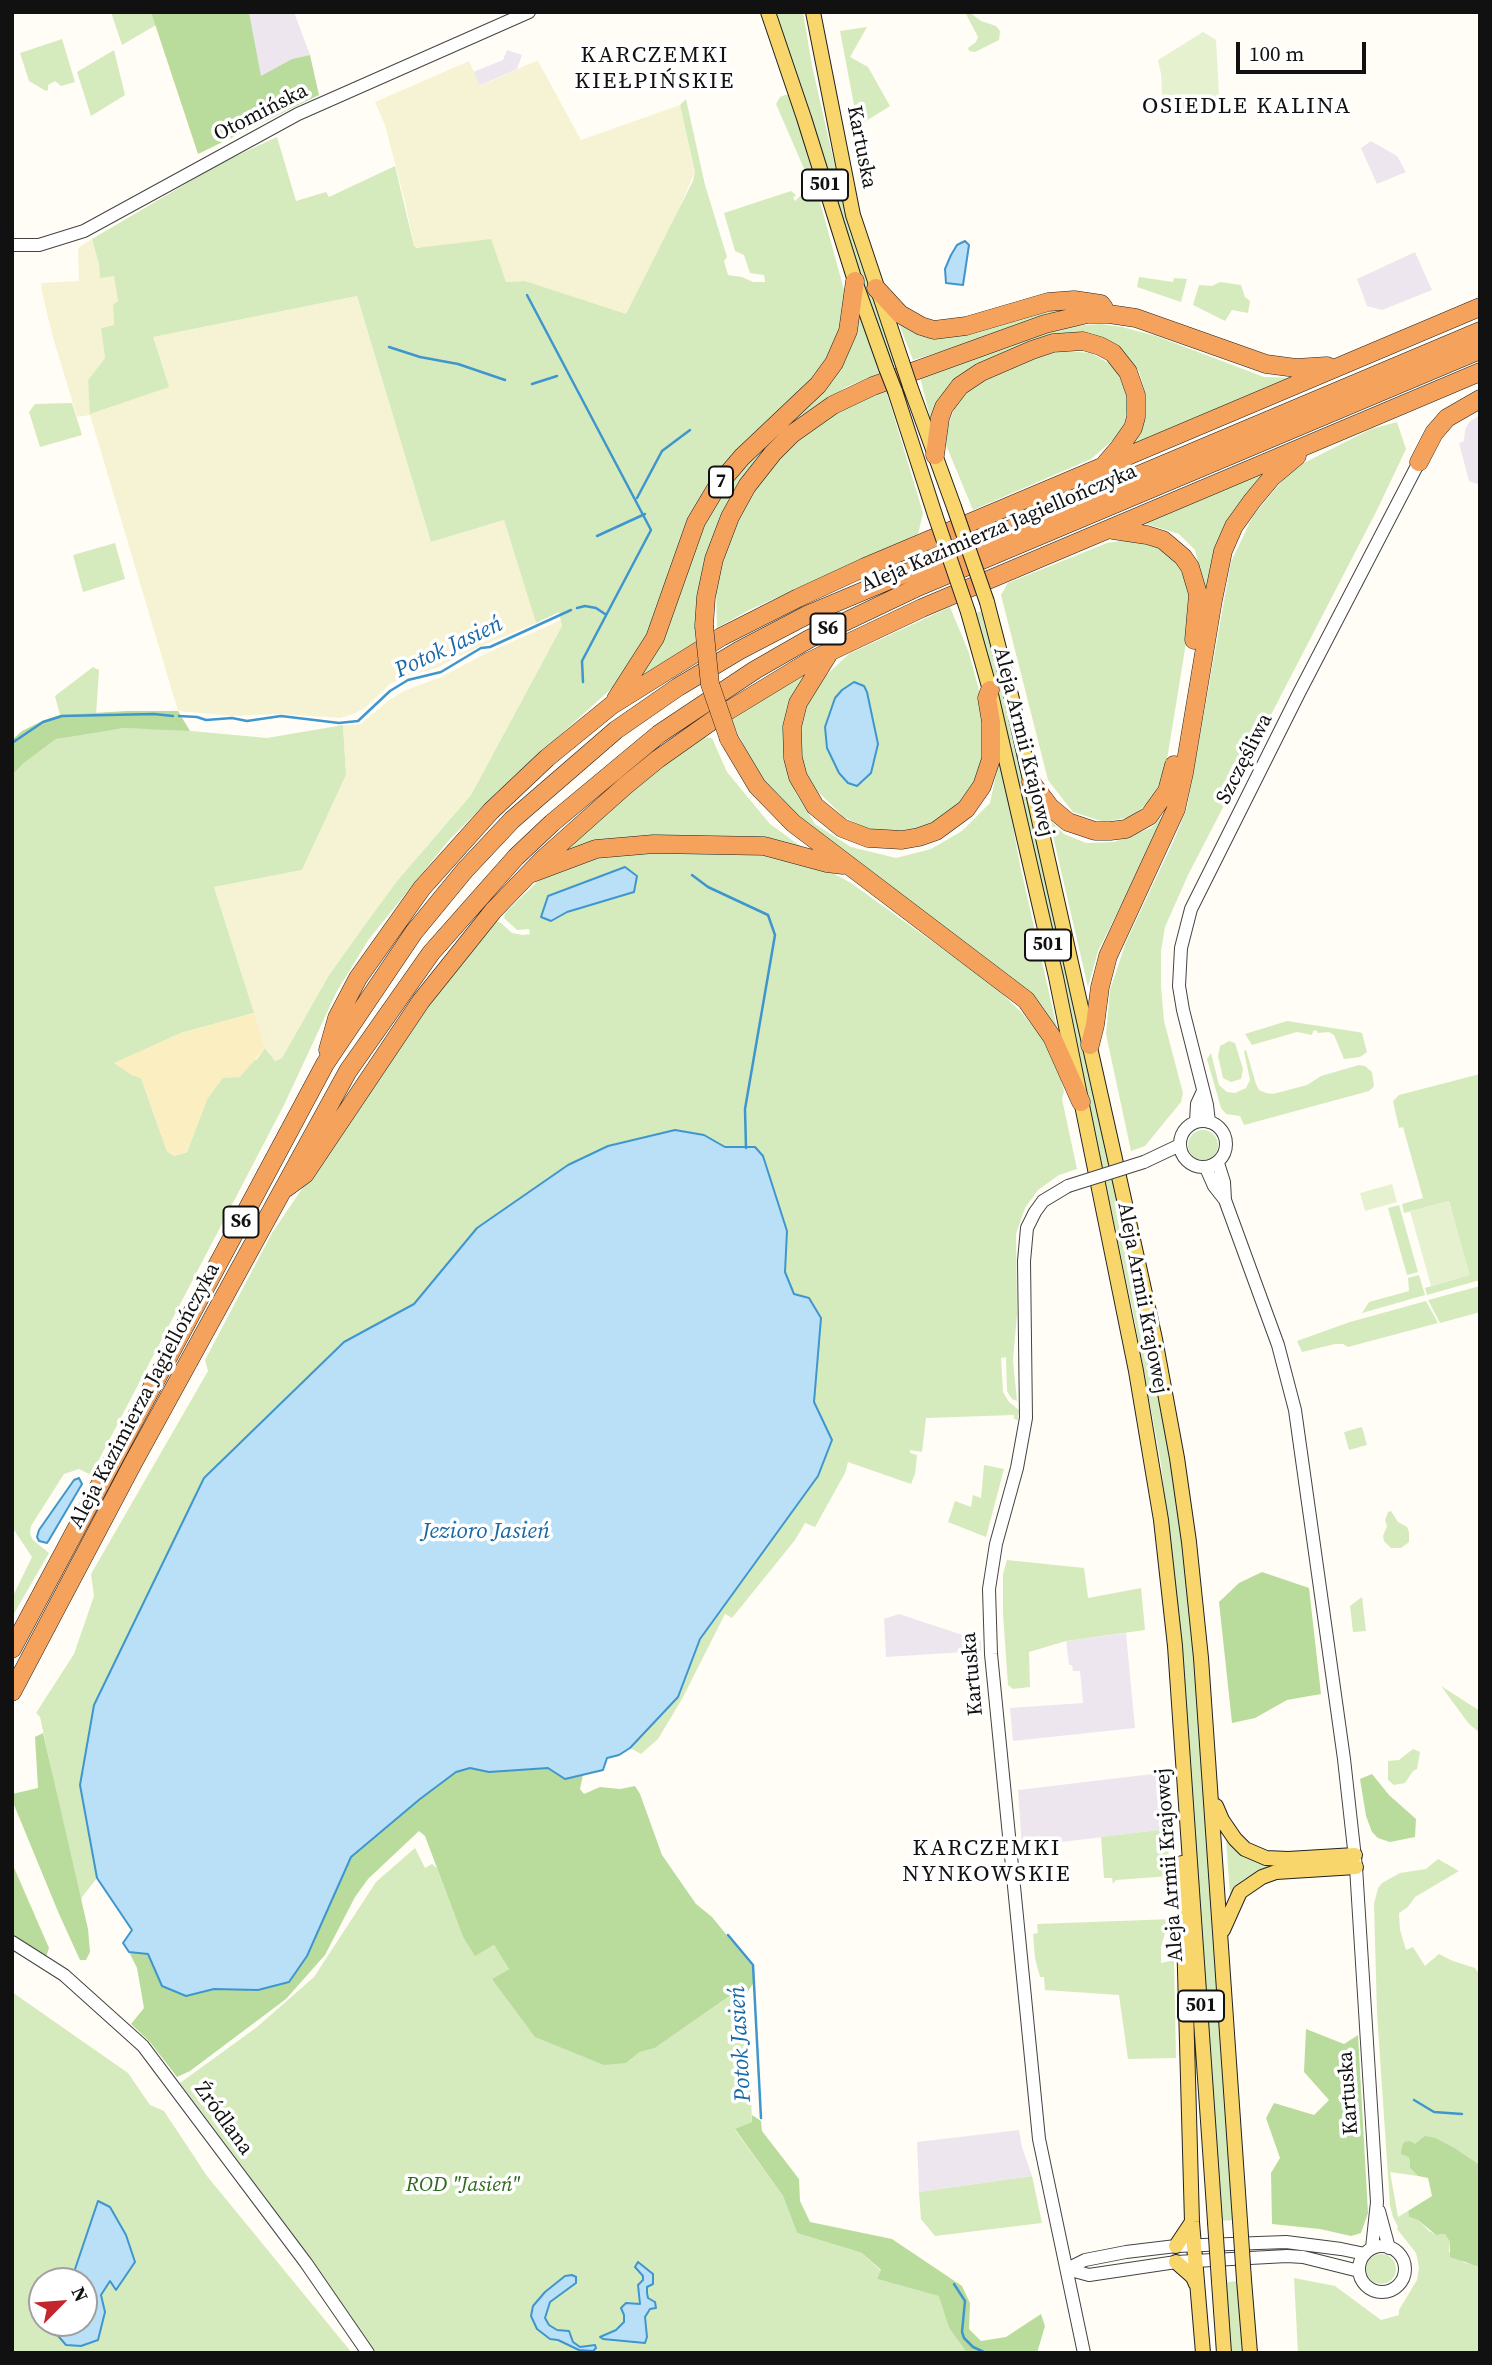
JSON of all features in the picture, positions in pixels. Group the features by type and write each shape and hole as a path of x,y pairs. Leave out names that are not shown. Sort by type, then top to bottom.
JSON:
{"highway":[{"name":"7","path":"325,1063 337,1018 358,978 422,888 491,811 547,758 612,705 655,638 696,522 718,485 742,457 818,385 834,363 848,331 855,281"},
{"path":"876,288 900,314 934,330 966,326 1048,302 1074,300 1101,304 1109,314"},
{"path":"612,705 721,637 865,567 1480,307"},
{"path":"1081,1102 1052,1037 1026,1000 793,823 771,801 746,769 729,739 710,684 704,626 709,579 720,538 730,516 761,467 801,427 848,397 1067,317 1109,314 1136,318 1266,364 1296,368 1327,366 1334,369"},
{"name":"Aleja Kazimierza Jagiellończyka","path":"12,1649 325,1063 399,953 465,870 512,820 568,769 678,687 740,650 856,593 1480,331"},
{"path":"935,455 940,418 951,396 960,386 981,372 1032,350 1053,343 1083,341 1113,353 1128,372 1136,395 1133,428 1103,466"},
{"name":"Aleja Kazimierza Jagiellończyka","path":"12,1692 133,1463 348,1071 431,953 469,908 534,840 659,734 755,670 858,614 1480,350"},
{"path":"283,1190 305,1174 326,1146 421,1002 483,923 580,825 658,759 739,703 831,650 922,608 1480,372"},
{"path":"1419,462 1434,433 1447,418 1480,399"},
{"path":"1090,1045 1108,956 1176,809 1223,551 1234,526 1252,501 1272,478 1310,444"},
{"path":"1031,782 1050,807 1068,822 1081,828 1110,831 1126,829 1149,816 1167,791 1173,772 1199,609 1195,581 1184,557 1163,540 1147,534 1110,530"},
{"path":"831,650 798,703 792,727 793,758 798,777 815,806 842,828 868,838 902,840 936,831 966,809 982,786 991,759 991,722 987,698 990,690"},
{"path":"529,875 596,849 654,844 764,846 827,863 847,865"}],"main road":[{"name":"Kartuska","path":"768,12 855,281"},
{"name":"Kartuska","path":"813,12 847,190 876,288"},
{"name":"Aleja Armii Krajowej","path":"855,281 895,391 968,612 990,690 1056,976 1136,1371 1161,1520 1175,1646 1224,2353"},
{"name":"Aleja Armii Krajowej","path":"876,288 987,602 1090,1045 1155,1339 1177,1458 1197,1611 1250,2353"},
{"path":"1186,1790 1180,1798 1192,2222 1203,2353"},
{"path":"1211,1795 1222,1821 1245,1849 1266,1858 1355,1861"},
{"path":"1221,1935 1240,1892 1262,1877 1276,1872 1355,1861"},
{"path":"1176,2246 1192,2222"},
{"path":"1176,2262 1193,2277 1196,2286"}],"street":[{"name":"Otomińska","path":"12,245 39,244 84,231 286,120 529,12"},
{"name":"Szczęśliwa","path":"1202,1122 1197,1104 1203,1091 1182,1010 1179,986 1181,948 1191,909 1419,462"},
{"path":"1202,1122 1219,1127 1226,1138 1226,1149 1212,1165 1193,1166 1181,1151 1184,1131 1202,1122"},
{"name":"Kartuska","path":"1084,2353 1041,2149 1037,2118 991,1654 989,1589 996,1544 1017,1468 1026,1418 1024,1261 1030,1219 1043,1201 1068,1186 1181,1151"},
{"name":"Kartuska","path":"1212,1165 1224,1182 1225,1200 1281,1354 1295,1410 1355,1861 1377,2202 1389,2248"},
{"name":"Źródlana","path":"12,1942 64,1975 130,2032 153,2057 306,2263 368,2353"},
{"name":"Kartuska","path":"1368,2251 1377,2202"},
{"path":"1067,2269 1085,2260 1176,2246 1286,2242 1368,2251 1389,2248 1397,2252 1405,2267 1400,2284 1394,2289 1386,2292 1370,2290 1364,2285 1359,2272 1368,2251"},
{"path":"1067,2269 1089,2275 1176,2262 1262,2256 1303,2257 1359,2272"}],"shaded area":[{"path":"249,12 294,12 310,55 292,59 261,77"},
{"path":"507,50 522,55 517,69 479,86 473,72 503,60"},
{"path":"469,61 480,86 538,61 581,140 680,105 695,172 670,229 626,315 525,281 506,282 414,246 385,125 375,102"},
{"path":"1371,141 1397,156 1406,172 1377,184 1361,148"},
{"path":"92,239 99,264 115,275 118,301 113,306 114,325 101,328 105,358 88,380 91,414 153,337 357,296 431,542 504,520 536,623 467,652 437,668 390,684 366,707 340,718 281,714 232,716 178,711 90,415 77,417 42,292 41,283 79,281 78,248"},
{"path":"1415,252 1432,290 1382,310 1367,306 1357,279"},
{"path":"1480,415 1480,485 1469,481 1459,443 1464,441 1469,422"},
{"path":"561,620 562,626 471,795 397,881 329,975 282,1058 275,1061 265,1048 214,887 302,870 346,775 343,725 361,724 389,700 406,690 439,678"},
{"path":"899,1614 981,1641 981,1651 886,1657 884,1619"},
{"path":"1126,1633 1135,1728 1013,1741 1010,1708 1083,1703 1080,1671 1073,1671 1072,1665 1069,1665 1066,1641"},
{"path":"1161,1773 1167,1829 1022,1847 1018,1790"},
{"path":"1019,2130 1032,2176 919,2192 917,2142"}],"green space":[{"path":"111,12 151,12 156,25 122,45"},
{"path":"151,12 249,12 261,76 292,59 310,55 319,95 198,154"},
{"path":"774,12 803,12 812,66 841,193 896,363 891,364"},
{"path":"965,12 996,26 1000,31 999,40 975,52 969,51 968,48 978,37"},
{"path":"867,27 850,57 868,67 890,106 858,126 840,31"},
{"path":"1203,32 1216,40 1220,112 1163,115 1158,60"},
{"path":"62,39 75,82 61,86 55,81 48,85 46,91 29,81 20,53"},
{"path":"114,50 125,95 91,116 77,72"},
{"path":"791,95 844,290 844,320 821,373 743,446 642,650 612,688 498,791 449,840 369,939 337,991 285,1103 91,1475 79,1469 64,1474 31,1526 30,1534 33,1540 49,1553 12,1617 12,1598 32,1557 12,1527 12,775 56,739 85,733 124,728 170,729 267,738 343,725 346,775 302,870 214,887 254,1013 181,1033 115,1063 141,1078 167,1151 174,1156 187,1152 207,1099 223,1077 257,1059 265,1048 275,1061 282,1058 329,975 362,929 397,881 471,795 562,626 559,612 536,623 504,520 431,542 357,296 153,337 169,387 90,414 88,380 105,358 101,328 114,325 113,305 118,301 114,276 100,278 92,239 223,162 277,137 296,201 326,192 329,197 395,166 414,246 417,248 491,239 506,282 525,281 626,314 693,181 695,172 680,105 686,99 705,185 727,257 724,261 728,275 753,282 765,282 764,275 750,273 744,255 735,251 724,213 791,191 796,195 793,198 795,201 807,189 809,184 805,171 776,104 780,97"},
{"path":"1139,277 1173,282 1174,278 1187,279 1181,302 1137,287"},
{"path":"1220,282 1241,285 1245,297 1250,301 1248,313 1232,310 1225,321 1193,305 1199,285 1212,286"},
{"path":"1085,307 913,360 897,319 914,330 1030,312"},
{"path":"858,310 880,373 846,387 792,424 744,478 697,642 631,686 699,529 742,464 828,383"},
{"path":"1101,324 1156,336 1264,377 1301,378 1124,453 1144,412 1145,392 1139,371 1121,352 1102,339 978,367 932,425 920,377 1031,337 1071,326"},
{"path":"1065,351 1091,353 1108,363 1123,378 1129,402 1122,432 1091,459 973,510 946,445 948,425 957,402 977,383 1044,355"},
{"path":"886,390 923,513 918,534 749,610 717,628 716,590 723,555 740,512 765,473 798,438 838,411"},
{"path":"72,403 82,435 40,447 29,412 35,404"},
{"path":"1397,422 1406,449 1188,875 1165,927 1161,951 1164,1021 1183,1093 1181,1102 1145,1146 1131,1151 1106,1034 1110,990 1126,942 1187,808 1231,562 1253,516 1292,469 1371,429"},
{"path":"1273,467 1240,502 1219,538 1207,597 1195,550 1179,534 1140,522"},
{"path":"1132,539 1155,545 1172,555 1185,578 1192,606 1165,772 1151,800 1131,817 1104,822 1073,812 1048,780 1001,595 1008,583 1107,543"},
{"path":"115,543 125,579 83,592 73,555"},
{"path":"950,607 969,653 984,709 986,741 981,773 964,800 938,822 907,832 868,829 844,817 816,790 804,768 799,741 805,707 824,677 849,654"},
{"path":"981,611 1097,1097 1160,1396 1178,1507 1197,1665 1235,2220 1222,2221 1182,1667 1161,1464 1134,1317 1044,895 1002,709 976,613"},
{"path":"93,667 99,670 96,715 60,715 55,696"},
{"path":"806,674 785,758 795,792 815,824 851,847 896,858 931,849 962,831 990,803 1000,756 1020,865 1057,1028 1038,1002 990,961 802,822 759,775 731,720 759,700"},
{"path":"178,711 190,731 124,728 56,739 12,775 12,740 22,731 60,715"},
{"path":"702,737 712,738 727,772 770,824 803,848 769,839 743,836 633,838 557,858 628,790"},
{"path":"1171,806 1098,951 1088,987 1049,819 1064,834 1086,843 1114,842 1151,828"},
{"path":"622,851 764,851 829,871 851,883 994,986 1022,1013 1042,1038 1057,1067 1064,1091 1062,1099 1077,1169 1059,1175 1038,1190 1025,1208 1016,1234 1017,1314 1013,1360 1017,1401 1012,1399 1007,1391 1006,1357 1001,1358 1003,1392 1009,1402 1019,1410 1018,1420 1014,1419 1014,1415 926,1418 922,1452 910,1450 910,1453 917,1455 911,1484 848,1462 845,1473 815,1527 805,1523 795,1540 732,1618 725,1614 682,1699 658,1739 641,1754 630,1748 678,1697 700,1639 818,1476 832,1440 814,1402 821,1318 794,1294 785,1272 787,1231 763,1156 755,1147 725,1147 704,1135 477,1228 414,1304 344,1342 204,1478 80,1785 97,1878 82,1897 80,1904 40,1717 36,1713 74,1654 94,1596 91,1574 208,1371 205,1360 272,1233 409,1031 493,924 496,921 501,923 512,933 530,934 529,929 517,930 504,918 505,913 537,882 566,865","holes":["625,867 634,892 541,917 548,896"]},
{"path":"1287,1021 1362,1033 1367,1052 1360,1057 1344,1059 1334,1035 1329,1032 1318,1033 1316,1030 1312,1035 1297,1032 1252,1045 1245,1034"},
{"path":"1229,1041 1235,1043 1243,1069 1241,1079 1231,1082 1223,1078 1218,1056 1220,1046"},
{"path":"1246,1050 1256,1084 1259,1090 1266,1093 1273,1094 1307,1085 1321,1076 1359,1065 1372,1072 1374,1086 1369,1091 1244,1125 1240,1116 1226,1114 1221,1108 1207,1059 1211,1053 1219,1085 1227,1092 1235,1093 1246,1088 1250,1080 1244,1051"},
{"path":"1480,1074 1480,1280 1427,1295 1425,1288 1469,1275 1449,1201 1404,1213 1402,1204 1423,1198 1403,1127 1399,1128 1393,1101 1399,1095"},
{"path":"1203,1130 1214,1134 1218,1145 1214,1156 1203,1160 1192,1156 1188,1145 1192,1134"},
{"path":"1392,1184 1397,1202 1365,1211 1360,1193"},
{"path":"1449,1201 1470,1275 1431,1286 1410,1211"},
{"path":"1399,1205 1418,1272 1407,1275 1388,1208"},
{"path":"1419,1275 1425,1295 1362,1313 1369,1302 1409,1291 1408,1278"},
{"path":"1480,1286 1480,1312 1440,1323 1428,1300"},
{"path":"1426,1301 1438,1323 1348,1347 1335,1344 1302,1352 1297,1341 1350,1322"},
{"path":"1362,1427 1367,1445 1349,1450 1344,1432"},
{"path":"984,1465 1004,1469 986,1537 948,1522 955,1501 971,1507 973,1495 981,1498"},
{"path":"1391,1511 1409,1532 1409,1542 1401,1548 1391,1548 1384,1541 1387,1526 1385,1520"},
{"path":"1007,1560 1084,1568 1088,1598 1141,1588 1145,1630 1066,1641 1029,1652 1030,1687 1013,1689 1008,1685 1003,1614 1003,1574"},
{"path":"1262,1572 1309,1588 1321,1694 1287,1700 1255,1718 1232,1723 1219,1602 1239,1583"},
{"path":"1362,1597 1366,1631 1353,1632 1350,1606"},
{"path":"1441,1686 1480,1711 1480,1733 1469,1724"},
{"path":"43,1733 88,1929 90,1952 86,1960 80,1960 12,1800 12,1794 38,1788 35,1737"},
{"path":"1413,1749 1420,1752 1417,1769 1405,1783 1394,1785 1388,1780 1388,1761 1399,1760"},
{"path":"470,1768 489,1772 548,1768 565,1779 583,1775 580,1789 584,1794 600,1787 620,1789 635,1786 662,1855 696,1904 712,1917 752,1966 754,1982 747,1993 728,1997 655,2048 640,2052 626,2063 604,2065 535,2037 492,1979 509,1969 494,1945 475,1956 463,1937 425,1836 419,1831 368,1879 355,1897 325,1955 286,1999 190,2071 177,2077 150,2042 131,2024 144,2008 137,1968 129,1952 148,1954 162,1986 186,1996 214,1989 258,1990 307,1956 351,1857 456,1772"},
{"path":"1372,1774 1389,1795 1416,1819 1415,1837 1390,1842 1378,1838 1372,1832 1366,1816 1360,1779"},
{"path":"1167,1829 1170,1876 1116,1880 1113,1884 1112,1878 1104,1878 1101,1837"},
{"path":"1226,1839 1239,1854 1267,1865 1337,1859 1267,1868 1243,1880 1230,1895"},
{"name":"ROD \"Jasień\"","path":"415,1848 425,1868 432,1864 437,1868 463,1937 476,1955 494,1945 509,1969 492,1979 626,2063 640,2052 655,2048 728,1997 747,1993 752,2122 735,2130 783,2196 797,2233 862,2253 881,2271 877,2279 940,2296 949,2328 967,2353 376,2353 306,2252 180,2083 257,2027 314,1977 376,1882"},
{"path":"1438,1859 1459,1871 1415,1897 1408,1907 1399,1913 1400,1930 1406,1950 1413,1947 1425,1966 1439,1954 1475,1968 1480,1975 1480,2168 1453,2147 1436,2138 1409,2157 1410,2168 1418,2176 1390,2172 1398,2217 1408,2211 1409,2217 1418,2220 1429,2231 1436,2235 1445,2234 1450,2242 1449,2252 1465,2263 1480,2267 1480,2353 1298,2353 1294,2278 1335,2286 1381,2320 1399,2315 1399,2310 1417,2280 1419,2267 1416,2253 1397,2229 1390,2205 1377,2013 1374,1904 1382,1883 1400,1873 1426,1869"},
{"path":"12,1863 49,1948 46,1957 12,1937"},
{"path":"1173,1919 1161,1947 1161,1963 1174,1960 1176,2058 1128,2059 1119,1995 1045,1990 1044,1977 1040,1977 1035,1958 1033,1934 1038,1933 1037,1924"},
{"path":"12,1992 128,2073 150,2105 164,2111 207,2176 352,2353 12,2353"},
{"path":"1306,2029 1344,2044 1358,2035 1368,2213 1361,2233 1351,2236 1320,2229 1272,2224 1271,2173 1280,2158 1266,2118 1274,2103 1314,2115 1329,2100 1304,2072"},
{"path":"752,2115 761,2121 762,2131 799,2179 800,2201 810,2222 892,2239 962,2286 970,2303 969,2329 981,2341 1006,2337 1041,2314 1045,2326 1037,2353 967,2353 949,2328 939,2296 877,2279 881,2270 862,2253 797,2233 783,2196 735,2129 752,2122"},
{"path":"1425,2136 1436,2138 1453,2147 1480,2168 1480,2267 1450,2257 1450,2242 1445,2234 1436,2235 1418,2220 1409,2217 1408,2211 1432,2196 1428,2178 1418,2176 1410,2168 1409,2157 1401,2154 1402,2147 1404,2142 1415,2144"},
{"path":"1032,2176 1042,2223 935,2236 921,2219 919,2192"},
{"path":"1381,2254 1392,2258 1396,2269 1392,2280 1381,2284 1370,2280 1366,2269 1370,2258"},
{"path":"1240,2281 1244,2353 1230,2353 1226,2282"}],"sand":[{"path":"254,1013 265,1048 240,1077 223,1078 207,1099 187,1152 174,1156 167,1151 141,1078 114,1063 181,1033"}],"water":[{"path":"965,241 969,245 963,285 946,283 945,269 951,255 957,245"},
{"path":"854,682 864,686 867,692 878,744 871,773 857,786 848,783 839,773 827,748 825,727 835,698"},
{"path":"625,867 637,876 634,892 567,912 551,921 541,917 548,896"},
{"name":"Jezioro Jasień","path":"675,1130 704,1135 725,1147 755,1147 763,1156 787,1231 785,1272 794,1294 809,1298 821,1318 814,1402 832,1440 818,1476 700,1639 678,1697 630,1748 607,1758 603,1770 565,1779 548,1768 489,1772 470,1768 456,1772 351,1857 307,1956 289,1982 258,1990 214,1989 186,1996 162,1986 148,1954 129,1952 123,1943 132,1930 97,1878 80,1785 94,1705 204,1478 344,1342 414,1304 477,1228 568,1165 608,1146"},
{"path":"79,1478 82,1484 49,1540 47,1543 39,1541 39,1530 74,1480"},
{"path":"98,2201 110,2207 126,2235 135,2262 116,2290 110,2281 101,2295 105,2312 98,2340 81,2346 66,2345 59,2337 98,2337 98,2267 76,2267"},
{"path":"638,2262 653,2274 653,2284 647,2287 647,2293 648,2298 655,2302 656,2308 650,2309 645,2317 645,2343 603,2339 600,2337 616,2330 624,2322 621,2308 626,2303 640,2304 638,2285 643,2276 635,2267"},
{"path":"565,2276 576,2277 576,2283 550,2302 545,2318 549,2325 557,2330 569,2331 573,2342 580,2347 595,2345 593,2351 579,2350 550,2339 537,2329 531,2316 533,2306 545,2292"}],"waterway":[{"path":"527,295 651,530 582,661 583,682"},
{"path":"389,347 420,357 458,364 505,380"},
{"path":"532,384 557,376"},
{"path":"637,498 662,451 690,430"},
{"path":"597,536 645,514"},
{"name":"Potok Jasień","path":"577,608 596,608 605,614"},
{"name":"Potok Jasień","path":"179,716 206,720 232,718 247,721 281,716 339,723 358,721 390,691 408,680 441,672 481,648 490,647 571,610"},
{"name":"Potok Jasień","path":"12,743 43,722 62,716 173,716"},
{"path":"692,875 708,887 768,915 775,935 745,1109 746,1148"},
{"name":"Potok Jasień","path":"728,1935 753,1965 761,2118"},
{"path":"1414,2100 1434,2112 1462,2114"},
{"name":"Potok Jasień","path":"954,2284 965,2301 962,2332 964,2338 973,2347 986,2353"}],"district":[{"name":"KARCZEMKI KIEŁPIŃSKIE","path":"655,69"},
{"name":"OSIEDLE KALINA","path":"1247,107"},
{"name":"KARCZEMKI NYNKOWSKIE","path":"987,1862"}]}
